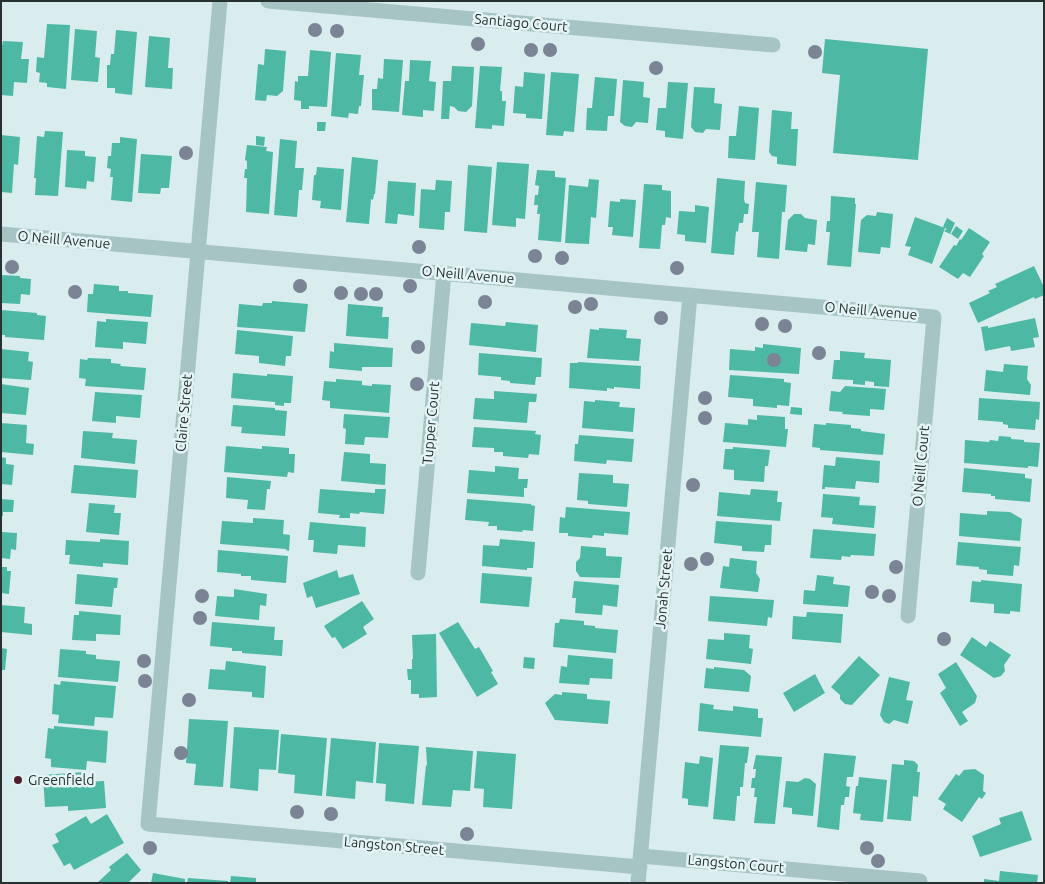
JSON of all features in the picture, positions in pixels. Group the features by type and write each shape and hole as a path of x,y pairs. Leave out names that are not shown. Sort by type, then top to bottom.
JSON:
{"street":[{"name":"Claire Street","path":"148,824 220,1"},
{"name":"Santiago Court","path":"268,1 773,45"},
{"name":"O Neill Avenue","path":"1,234 934,317"},
{"name":"Tupper Court","path":"418,573 444,273"},
{"name":"Jonah Street","path":"638,883 690,295"},
{"name":"O Neill Court","path":"908,616 934,317"},
{"name":"Langston Street","path":"148,824 640,862"},
{"name":"Langston Court","path":"640,862 920,881"}],"building":[{"path":"47,24 70,25 66,89 47,87 47,83 39,82 40,73 36,72 37,57 44,58"},
{"path":"75,29 97,31 95,57 100,58 98,82 71,80"},
{"path":"116,30 137,32 132,95 115,93 115,88 107,88 107,65 110,65 111,54 114,54"},
{"path":"149,36 170,38 168,68 173,68 172,89 145,87"},
{"path":"825,39 928,49 918,160 833,153 840,75 822,73"},
{"path":"3,41 23,42 21,59 29,59 27,83 14,82 13,96 1,95 1,51"},
{"path":"265,49 286,51 283,91 277,96 267,95 266,101 255,100 258,64 264,65"},
{"path":"310,50 331,52 327,107 309,106 309,109 301,109 301,101 294,100 295,81 298,82 298,76 308,76"},
{"path":"336,53 361,55 359,75 364,75 361,106 359,106 358,114 349,113 348,118 331,116"},
{"path":"384,59 403,60 399,112 372,110 372,89 377,89 378,78 383,79"},
{"path":"410,60 431,61 429,81 436,82 434,111 423,110 423,117 402,115 405,81 409,81"},
{"path":"452,66 474,67 472,106 466,112 458,111 450,106 449,119 441,119 443,81 451,81"},
{"path":"480,66 502,67 500,91 502,91 502,101 506,101 504,126 492,125 492,129 475,128"},
{"path":"524,72 545,74 542,119 526,118 526,114 513,113 515,86 523,87"},
{"path":"551,72 579,74 574,132 564,131 563,136 546,135"},
{"path":"595,77 617,79 614,116 608,116 607,131 586,130 587,108 592,108"},
{"path":"623,80 644,82 643,97 650,98 648,123 636,122 632,127 625,126 620,122"},
{"path":"668,82 688,83 683,139 665,137 665,131 656,130 658,108 666,108"},
{"path":"694,87 715,88 714,103 722,104 720,130 706,129 703,133 695,132 691,127"},
{"path":"739,106 759,108 755,160 728,158 729,136 736,136"},
{"path":"772,110 792,112 791,129 798,129 796,166 777,164 777,157 772,156 769,152"},
{"path":"317,122 326,122 325,131 317,131"},
{"path":"45,131 63,132 58,196 35,195 36,178 34,178 37,136 44,137"},
{"path":"1,135 20,137 18,165 14,164 12,193 1,192"},
{"path":"256,136 265,137 264,146 256,145"},
{"path":"120,137 137,139 132,202 111,200 113,177 110,177 111,169 107,168 108,156 111,156 112,143 120,143"},
{"path":"280,139 297,141 295,168 304,168 302,190 299,190 297,217 274,215"},
{"path":"247,145 267,147 266,151 273,152 269,214 246,212 247,178 244,178 245,169 247,169 247,161 245,160"},
{"path":"67,150 85,151 85,156 96,157 94,182 87,181 86,189 65,187"},
{"path":"141,154 172,156 169,188 161,188 160,194 138,193"},
{"path":"352,157 378,160 375,194 373,200 371,199 369,224 346,222"},
{"path":"497,162 529,164 525,219 516,218 516,227 492,225"},
{"path":"468,165 492,167 487,233 464,231"},
{"path":"317,167 344,169 341,210 320,208 321,201 312,200 314,175 316,175"},
{"path":"537,170 555,171 555,177 566,178 561,242 538,240 540,214 537,214 538,205 534,205 535,195 538,195 539,186 535,185"},
{"path":"717,178 745,181 744,199 745,203 749,204 748,214 744,214 743,223 739,223 738,232 736,231 734,255 711,253"},
{"path":"589,179 599,180 596,218 591,217 589,244 565,243 569,185 588,187"},
{"path":"436,180 452,181 450,212 445,212 444,230 419,228 421,189 435,190"},
{"path":"388,181 416,183 414,216 398,214 397,224 385,223"},
{"path":"756,182 787,185 785,212 782,212 779,259 757,257 759,232 752,232"},
{"path":"644,184 662,185 662,190 671,191 671,218 666,217 665,225 662,225 660,249 639,248"},
{"path":"831,196 855,198 851,267 827,265 830,232 826,232 827,221 830,221"},
{"path":"620,199 636,200 633,237 612,235 613,227 608,227 610,201 620,202"},
{"path":"695,205 709,207 706,243 685,241 685,235 677,234 679,211 695,212"},
{"path":"877,212 893,214 890,248 881,247 880,254 858,252 861,220 867,215 876,216"},
{"path":"794,214 801,214 805,218 817,220 815,245 808,244 807,252 785,250 788,220"},
{"path":"915,217 945,228 932,264 908,255 911,247 905,246"},
{"path":"947,218 955,223 950,234 944,231 947,229 943,227"},
{"path":"956,226 963,231 958,239 951,234"},
{"path":"969,228 990,242 982,254 984,256 970,277 963,273 958,279 939,267 954,245 956,246"},
{"path":"1034,266 1044,287 1044,295 1035,299 1034,297 978,323 969,303 990,293 988,291 997,287 995,284"},
{"path":"1,275 20,276 20,278 31,279 30,295 21,294 20,304 1,303"},
{"path":"94,284 119,286 119,291 128,291 128,293 153,295 151,317 87,312 88,294 93,294"},
{"path":"272,301 308,304 305,332 237,327 239,304 262,306 263,303 272,303"},
{"path":"348,304 383,307 382,317 389,317 388,339 346,336"},
{"path":"1,310 37,313 37,315 46,316 44,340 5,337 5,335 1,335"},
{"path":"1035,318 1039,337 1033,338 1035,347 1011,351 1010,346 985,351 981,327 988,326 988,328"},
{"path":"106,319 148,322 146,344 123,342 123,349 95,347 97,321 106,322"},
{"path":"506,322 538,325 536,352 469,345 471,323 505,326"},
{"path":"599,328 627,330 626,338 641,339 639,361 587,358 590,329 599,330"},
{"path":"237,330 293,336 291,356 286,356 285,366 259,363 259,356 235,354"},
{"path":"334,343 393,348 392,367 362,367 362,371 329,368 330,351 334,352"},
{"path":"763,344 801,348 799,374 729,370 730,349 755,351 755,347 763,348"},
{"path":"1,349 29,352 28,361 33,362 31,380 1,378"},
{"path":"840,351 865,353 864,358 891,360 889,387 874,386 874,382 865,381 865,385 853,384 853,380 832,379 834,360 840,360"},
{"path":"479,353 542,358 541,377 536,377 535,385 510,383 510,381 501,380 501,377 478,375"},
{"path":"88,358 111,359 111,363 121,364 120,366 146,368 144,390 85,386 86,379 79,378 80,359 87,360"},
{"path":"570,363 641,366 640,389 614,387 614,389 607,388 607,391 569,388"},
{"path":"1004,364 1028,366 1027,379 1031,385 1030,395 984,391 986,370 1003,372"},
{"path":"233,373 293,376 291,403 284,403 284,406 275,405 275,402 231,398"},
{"path":"730,375 784,379 784,382 791,383 789,406 777,405 777,408 753,406 753,399 728,397"},
{"path":"336,379 362,381 362,385 391,385 389,413 330,408 330,401 322,400 324,381 336,382"},
{"path":"1,384 29,388 26,415 1,413"},
{"path":"845,386 886,389 884,410 870,409 870,416 829,411 831,391 840,392"},
{"path":"494,391 537,394 536,402 529,402 527,423 473,419 475,398 494,399"},
{"path":"95,392 142,395 140,418 116,416 116,423 92,421"},
{"path":"979,398 1040,402 1039,420 1036,419 1035,430 1008,428 1008,425 1003,424 1003,422 978,420"},
{"path":"595,400 620,402 619,407 635,408 633,432 582,428 584,401 595,402"},
{"path":"233,405 275,408 275,410 287,411 285,436 241,433 242,427 231,426"},
{"path":"791,407 802,408 802,415 790,414"},
{"path":"344,414 390,417 388,438 365,437 364,445 345,444"},
{"path":"757,415 785,417 785,429 788,429 786,447 723,442 725,423 748,425 748,419 757,420"},
{"path":"1,423 27,425 26,443 34,444 33,455 1,452"},
{"path":"826,423 851,425 851,428 861,429 861,431 885,434 883,455 820,450 820,448 812,447 814,424 826,425"},
{"path":"474,427 536,431 535,434 541,435 539,455 529,454 528,458 503,456 503,452 494,452 494,448 472,447"},
{"path":"83,431 113,433 112,438 137,440 135,464 81,458"},
{"path":"579,435 634,439 632,462 607,460 606,464 574,461 575,444 578,444"},
{"path":"999,436 1024,440 1024,442 1040,443 1038,467 1028,466 1028,468 964,463 965,440 998,441"},
{"path":"226,446 262,449 262,446 289,448 289,454 295,454 294,473 288,472 287,477 224,472"},
{"path":"733,447 770,450 768,466 765,466 764,482 734,480 734,470 723,469 725,449 733,449"},
{"path":"344,452 370,454 370,463 386,464 385,485 341,481"},
{"path":"1,457 6,458 6,464 14,465 12,485 1,484"},
{"path":"836,457 880,461 879,483 856,481 855,489 825,487 825,489 822,489 824,465 835,466"},
{"path":"74,465 138,470 136,498 71,493"},
{"path":"495,466 519,468 518,479 528,479 527,488 524,488 524,497 467,493 469,470 495,472"},
{"path":"964,468 1025,474 1025,478 1032,479 1030,502 995,499 995,496 991,496 991,494 962,492"},
{"path":"579,473 613,475 613,483 629,484 627,507 588,504 588,501 577,500"},
{"path":"227,477 271,481 270,489 267,489 265,510 247,509 248,500 226,498"},
{"path":"320,489 375,493 375,489 386,489 384,514 360,512 359,514 350,513 350,518 339,518 340,515 318,513"},
{"path":"751,489 778,491 777,502 782,502 780,521 717,516 719,492 750,495"},
{"path":"823,494 860,497 859,505 876,506 874,528 832,524 833,518 821,517"},
{"path":"1,499 14,500 13,512 3,512 3,516 1,516"},
{"path":"467,499 531,504 535,506 533,531 497,530 497,526 488,526 489,522 465,520"},
{"path":"89,503 115,505 114,513 121,513 119,535 86,532"},
{"path":"566,507 630,512 628,535 604,533 604,536 593,535 592,538 568,536 568,533 559,533 560,517 565,518"},
{"path":"987,511 1010,512 1022,519 1020,541 959,536 960,513 987,515"},
{"path":"253,518 284,520 283,534 290,535 289,551 286,549 220,544 222,521 253,523"},
{"path":"716,521 772,525 771,545 765,545 764,552 742,551 742,546 714,543"},
{"path":"310,522 366,527 365,547 338,545 337,554 313,552 314,540 308,540"},
{"path":"813,529 876,534 874,556 842,556 841,560 810,558"},
{"path":"1,532 17,533 16,550 11,549 10,559 1,558"},
{"path":"100,539 129,541 128,565 103,563 103,567 69,564 70,555 65,555 66,540 100,542"},
{"path":"500,539 535,542 533,568 527,568 527,570 482,566 483,545 499,546"},
{"path":"958,542 1021,547 1019,566 1014,565 1013,576 987,574 987,570 979,569 979,567 956,565"},
{"path":"581,546 606,548 606,556 622,557 620,578 580,577 576,571 576,562 580,558"},
{"path":"218,550 288,556 286,583 251,580 251,576 217,572"},
{"path":"730,558 757,561 756,573 760,579 758,592 720,588 723,566 729,567"},
{"path":"1,567 7,567 7,571 11,571 9,594 1,593"},
{"path":"337,570 339,578 353,574 360,594 316,608 312,596 307,598 303,583"},
{"path":"482,573 532,577 529,607 480,603"},
{"path":"77,574 118,578 117,588 114,588 112,607 75,604"},
{"path":"817,575 834,577 833,584 850,586 848,607 803,604 804,590 815,591"},
{"path":"981,580 1022,584 1020,612 1010,611 1010,614 994,613 994,604 970,602 972,581 981,582"},
{"path":"574,581 619,585 617,607 603,605 602,615 575,613 576,598 572,598"},
{"path":"234,589 267,594 266,606 260,605 259,620 215,616 217,596 234,597"},
{"path":"710,596 774,600 772,618 768,617 767,626 708,621"},
{"path":"362,601 374,619 363,627 367,634 343,649 324,626"},
{"path":"1,605 25,607 24,623 32,624 32,635 1,632"},
{"path":"79,611 121,615 120,635 96,634 96,641 72,640 74,615 79,615"},
{"path":"807,612 843,614 841,643 792,639 793,616 806,617"},
{"path":"560,619 584,621 584,625 595,626 595,628 618,630 616,653 553,647 555,623 559,623"},
{"path":"212,622 275,627 274,640 283,640 282,656 242,653 242,651 232,651 232,648 210,646"},
{"path":"458,622 475,649 479,647 498,684 477,697 439,633"},
{"path":"724,633 750,635 749,648 753,649 751,664 706,659 708,639 724,640"},
{"path":"436,634 437,697 419,698 419,694 411,694 411,680 408,680 407,669 412,669 413,659 412,635"},
{"path":"972,637 986,647 990,641 1011,655 1004,665 1005,671 1001,676 994,678 960,655"},
{"path":"1,648 7,649 5,670 1,670"},
{"path":"60,649 86,651 86,654 96,655 96,659 120,661 118,682 58,677"},
{"path":"568,655 613,659 612,679 590,678 589,685 559,683 561,666 567,667"},
{"path":"859,656 880,675 852,705 845,704 840,699 840,695 831,687"},
{"path":"524,657 535,658 534,669 523,668"},
{"path":"226,661 266,666 264,698 252,697 252,692 208,689 210,669 225,670"},
{"path":"956,662 977,696 975,703 962,712 968,721 960,726 940,693 946,688 938,674"},
{"path":"714,667 744,670 751,676 749,692 704,688 706,668 714,669"},
{"path":"815,674 825,693 794,712 783,693"},
{"path":"889,677 910,682 906,700 913,701 908,724 894,720 889,724 884,722 880,715"},
{"path":"61,681 116,686 113,718 95,717 94,726 58,723 59,715 52,714 54,684 60,685"},
{"path":"562,692 587,694 587,699 610,701 608,724 555,720 545,703 555,694 562,695"},
{"path":"700,703 714,705 713,709 733,711 733,706 758,709 758,718 763,718 761,737 698,731"},
{"path":"189,719 228,721 223,787 194,785 196,764 186,763"},
{"path":"54,726 108,731 106,763 87,761 86,770 51,767 51,759 45,758 48,728 54,729"},
{"path":"234,727 279,730 276,770 259,769 258,791 230,788"},
{"path":"281,734 327,738 322,796 294,793 295,775 278,773"},
{"path":"331,738 376,742 373,783 356,781 355,799 326,796"},
{"path":"379,743 419,746 414,804 385,801 386,784 376,783"},
{"path":"720,745 749,747 747,763 745,763 743,787 740,787 740,796 737,796 735,821 713,819"},
{"path":"426,747 473,751 470,791 453,790 451,807 422,805 427,766"},
{"path":"477,751 516,754 512,809 483,807 484,789 474,788"},
{"path":"824,753 856,756 853,777 847,777 846,786 850,787 849,797 845,797 844,805 841,805 839,830 817,827"},
{"path":"756,755 782,757 775,824 754,823 757,797 754,797 755,788 751,788 752,778 755,778 756,769 753,769"},
{"path":"700,756 713,758 708,807 688,805 688,799 682,798 685,762 699,764"},
{"path":"904,760 914,761 918,765 917,772 920,772 918,797 913,796 911,821 887,819 892,764 904,765"},
{"path":"975,769 984,775 983,791 986,793 982,799 979,797 962,822 943,809 946,804 938,799 956,774 959,776 964,770"},
{"path":"86,772 86,782 104,781 106,808 68,811 68,806 45,807 43,775"},
{"path":"859,777 887,780 883,822 860,820 861,814 853,813"},
{"path":"805,778 810,779 816,784 813,816 792,814 792,808 783,807 786,781 798,782"},
{"path":"1022,811 1032,840 980,857 972,836 1001,824 999,818"},
{"path":"107,814 124,843 74,870 70,863 64,866 52,845 59,842 55,834 86,816 91,824"},
{"path":"127,853 141,870 129,883 97,883 111,870 109,867"},
{"path":"1000,871 1038,875 1037,883 984,883 984,879 999,881"},
{"path":"153,873 185,879 185,883 151,883"},
{"path":"231,876 256,878 256,883 230,883"},
{"path":"188,878 228,881 228,883 187,883"}],"place":[{"name":"Greenfield","path":"18,780"}]}
